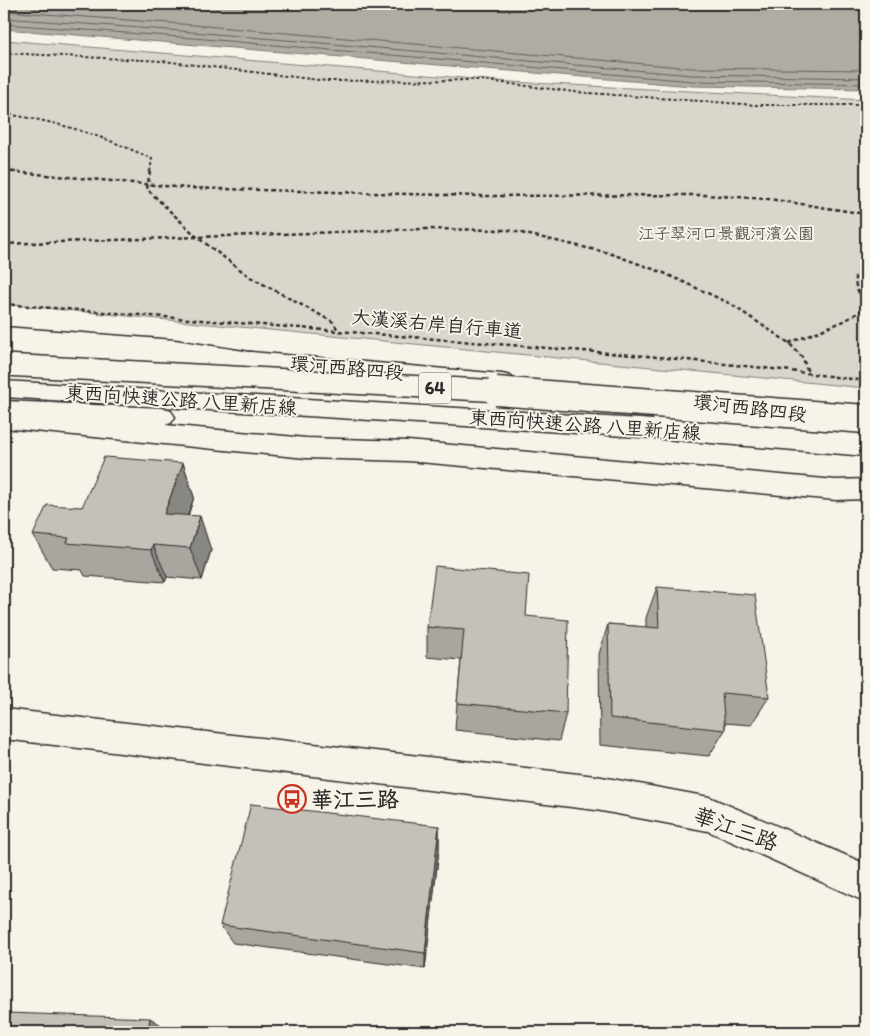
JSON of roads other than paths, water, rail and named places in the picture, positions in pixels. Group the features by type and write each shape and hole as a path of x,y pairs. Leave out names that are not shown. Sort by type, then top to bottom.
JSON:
{"main road":[{"name":"環河西路四段","path":"4,335 175,348 251,360 540,385 803,413 866,434"},
{"path":"4,348 176,362 251,360"},
{"name":"環河西路四段","path":"4,366 537,402 866,440"},
{"name":"東西向快速公路 八里新店線","path":"4,366 536,393 866,419"},
{"name":"東西向快速公路 八里新店線","path":"4,389 640,428 866,447"},
{"path":"4,410 411,430 785,439"},
{"path":"4,419 306,448 408,451 836,490 866,489"},
{"name":"華江三路","path":"4,724 596,793 709,814 844,872 866,884"}],"water":[{"path":"4,4 866,4 866,89 692,86 4,29"}],"place":[{"name":"華江三路","path":"292,799"}],"park label":[{"name":"江子翠河口景觀河濱公園","path":"726,233"}]}
